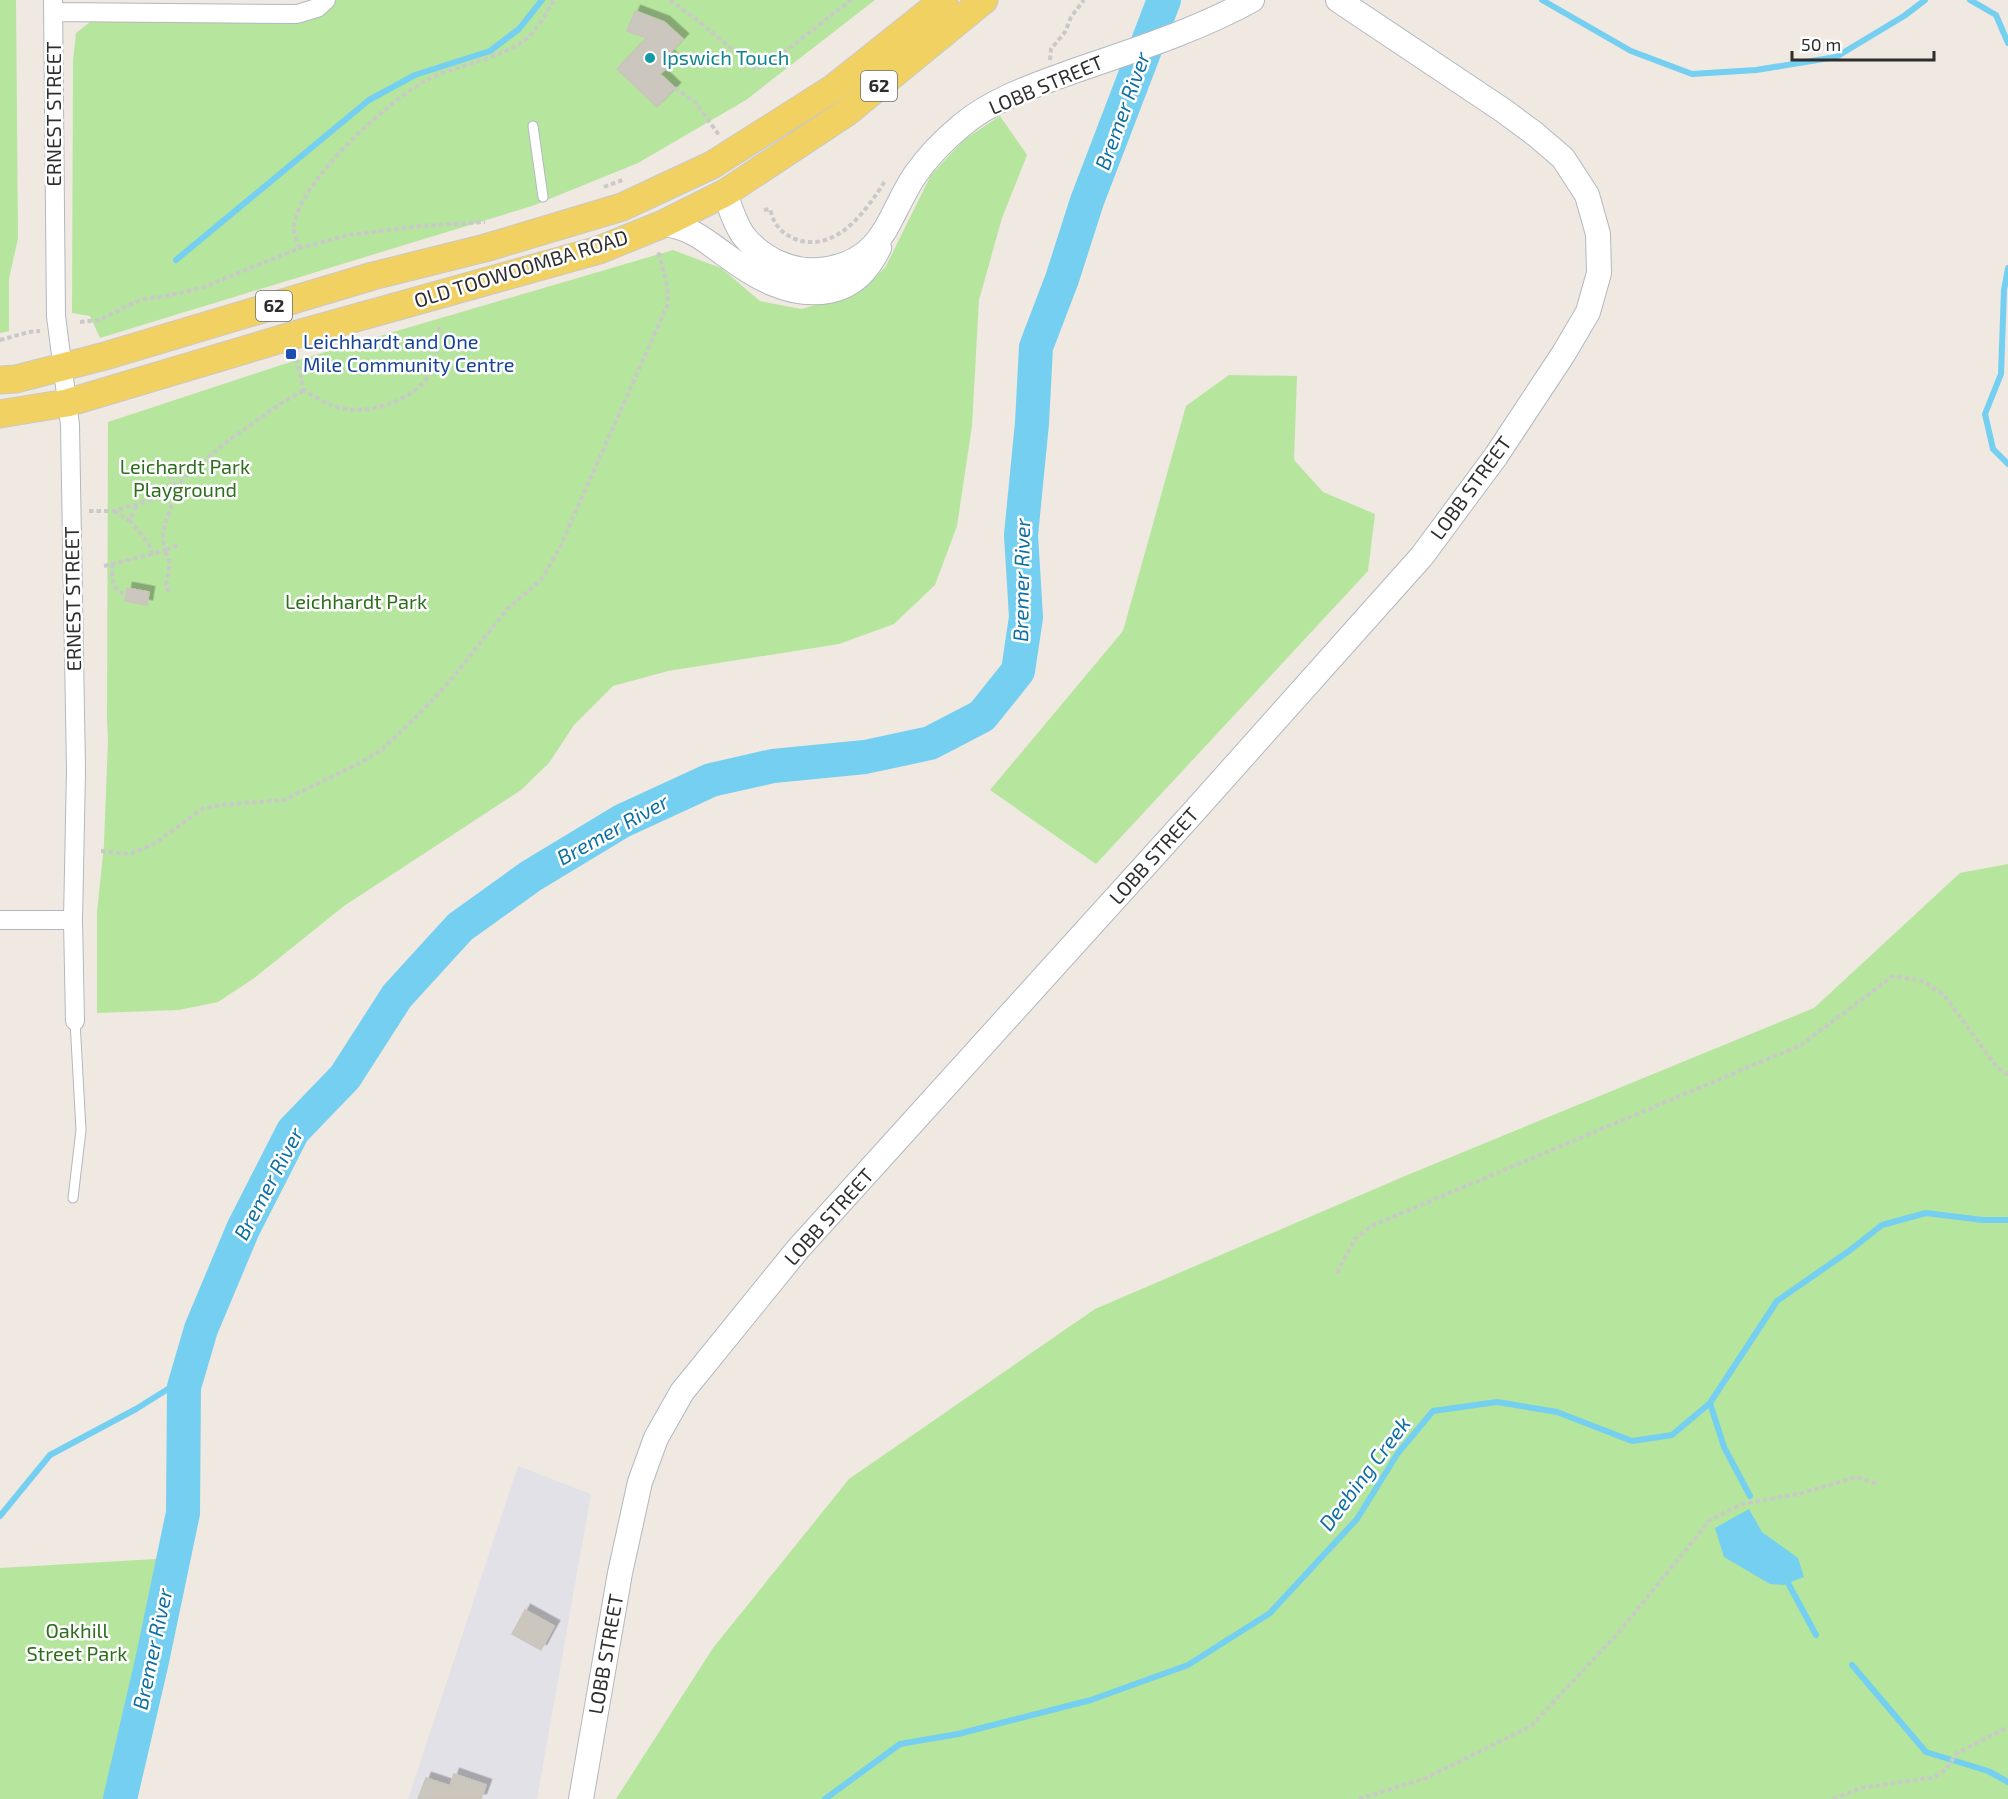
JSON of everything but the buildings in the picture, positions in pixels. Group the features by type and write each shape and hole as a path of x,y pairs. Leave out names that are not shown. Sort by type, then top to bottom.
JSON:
{"main road":[{"name":"OLD TOOWOOMBA ROAD","path":"0,380 16,379 63,368 374,276 485,248 622,207 712,152 832,89 944,0"},
{"name":"OLD TOOWOOMBA ROAD","path":"0,414 67,403 298,334 599,250 663,224 725,193 846,113 984,0"},
{"name":"LOBB STREET","path":"725,193 738,226 750,242 770,259 799,269 826,270 852,261 875,244 890,224 903,195 923,165 945,138 967,120 1000,100 1214,20 1252,0"},
{"name":"LOBB STREET","path":"581,1799 620,1573 640,1482 656,1438 682,1392 798,1249 1422,556 1496,456 1588,312 1599,273 1599,234 1587,195 1566,162 1535,134 1504,111 1338,0"},
{"path":"712,152 725,193"},
{"path":"663,224 678,226 693,232 744,269 769,283 790,290 810,292 838,289 857,279 872,262 890,224"}],"street":[{"path":"53,6 297,14 317,8 326,0"},
{"name":"ERNEST STREET","path":"53,6 55,302 70,425 72,510 76,770 73,920 75,1021"},
{"path":"0,920 73,920"}],"lane":[{"path":"533,126 543,196"},
{"name":"ERNEST STREET","path":"74,1198 81,1130 75,1021"}],"path":[{"path":"300,248 294,225 300,209 315,181 353,139 395,102 423,82 499,56 523,42 547,13 554,0"},
{"path":"670,0 755,69 769,64 851,0"},
{"path":"1050,64 1051,49 1065,32 1071,17 1084,0"},
{"path":"675,88 695,102 719,135"},
{"path":"712,152 719,135 729,130"},
{"path":"596,190 627,178"},
{"path":"80,322 99,320 141,299 167,296 204,287 300,248 349,236 420,226 490,222"},
{"path":"102,851 129,854 154,844 202,809 284,800 356,765 380,751 449,682 508,608 541,580 559,549 667,306 669,294 667,281 658,251"},
{"path":"296,358 304,390 328,404 345,409 366,409 389,404 409,394 420,385 431,372 437,354 439,327"},
{"path":"0,340 29,332 43,331"},
{"path":"72,510 114,511 163,496 225,443 304,390"},
{"path":"164,462 170,473 174,496 162,539 170,564 166,584 168,592"},
{"path":"130,521 136,505"},
{"path":"114,511 130,521 148,544 152,554"},
{"path":"104,566 178,545"},
{"path":"112,564 114,586 117,591 126,594"},
{"path":"1337,1273 1355,1239 1371,1226 1801,1045 1893,976 1923,981 1944,995 1996,1066 2008,1075"},
{"path":"1359,1799 1426,1778 1531,1726 1619,1632 1710,1520 1742,1504 1798,1494 1857,1477 1876,1484"},
{"path":"1833,1799 1861,1788 1935,1777 1946,1769 1957,1753 2008,1727"}],"shaded area":[{"path":"518,1466 591,1494 537,1799 408,1799"}],"green space":[{"path":"0,0 16,0 18,238 9,279 9,331 0,333"},
{"path":"330,0 875,0 746,100 638,163 532,206 100,338 90,316 72,313 73,61 76,33 94,19 300,18"},
{"name":"Leichhardt Park","path":"1000,116 1027,155 1002,218 979,300 972,426 957,526 935,585 894,624 839,644 668,671 613,686 574,725 549,763 521,790 344,906 253,979 218,1002 179,1010 97,1013 97,912 104,845 108,740 108,422 281,365 673,250 721,268 760,301 801,309 844,297 868,285 886,266 931,175 965,139"},
{"path":"1229,375 1297,376 1294,460 1323,492 1375,514 1368,571 1096,864 990,790 1123,631 1186,406"},
{"path":"2008,864 2008,1799 616,1799 713,1648 849,1479 1095,1309 1405,1176 1814,1008 1960,873"},
{"name":"Oakhill Street Park","path":"173,1558 120,1799 0,1799 0,1568"}],"water":[{"path":"1749,1509 1762,1532 1798,1558 1804,1577 1783,1585 1770,1584 1724,1557 1715,1528"}],"waterway":[{"path":"176,260 369,100 415,75 490,51 519,29 542,0"},
{"name":"Bremer River","path":"120,1799 183,1513 184,1387 201,1329 243,1229 293,1131 345,1077 397,996 460,927 531,876 622,821 711,780 773,766 865,757 930,743 982,716 1018,671 1026,617 1021,535 1032,423 1036,347 1062,279 1087,201 1164,0"},
{"name":"Deebing Creek","path":"1542,0 1631,51 1692,74 1756,70 1836,57 1904,16 1925,0"},
{"name":"Deebing Creek","path":"1970,0 1996,15 2008,43"},
{"name":"Deebing Creek","path":"2008,268 2004,290 2001,374 1985,414 1993,449 2008,464"},
{"name":"Deebing Creek","path":"825,1799 900,1744 958,1734 1091,1700 1188,1665 1270,1613 1357,1519 1398,1453 1433,1411 1497,1402 1557,1412 1632,1441 1672,1435 1710,1403 1777,1301 1882,1225 1926,1213 1983,1220 2008,1220"},
{"path":"0,1516 50,1455 136,1409 187,1377"},
{"path":"1710,1403 1724,1447 1750,1496"},
{"path":"1783,1579 1788,1583 1816,1635"},
{"path":"1852,1665 1926,1752 1988,1771 2008,1782"}],"place":[{"name":"Ipswich Touch","path":"650,58"},
{"name":"Leichhardt and One Mile Community Centre","path":"291,354"}],"park label":[{"name":"Leichardt Park Playground","path":"185,478"}]}
